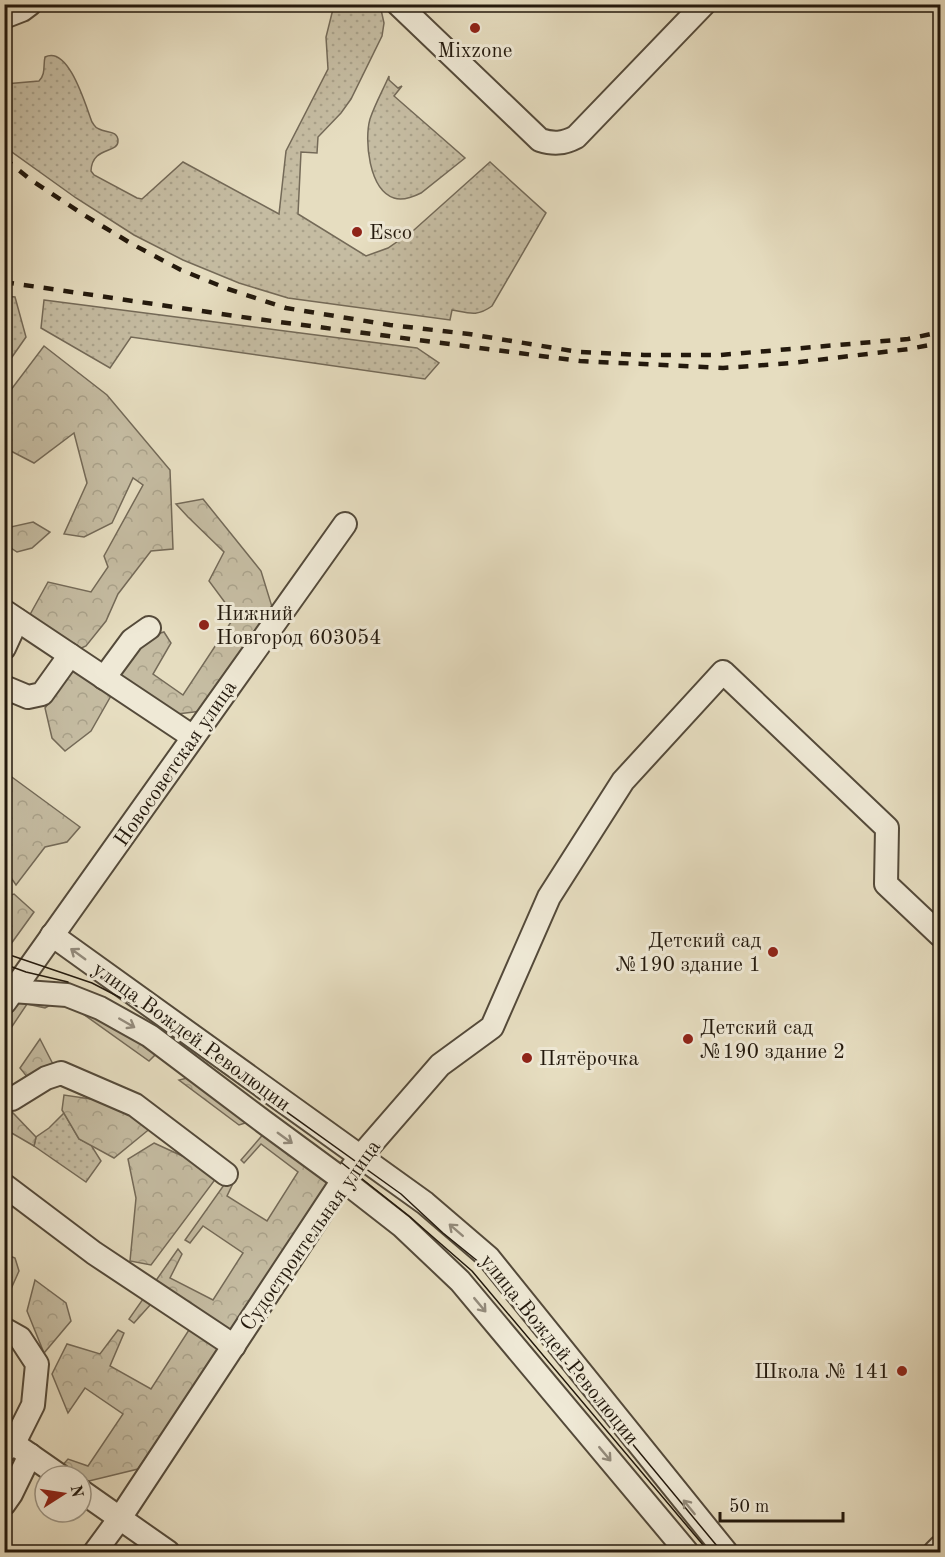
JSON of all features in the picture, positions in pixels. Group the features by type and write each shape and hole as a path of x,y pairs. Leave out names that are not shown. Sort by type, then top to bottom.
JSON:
{"street":[{"path":"4,17 30,4"},
{"path":"398,4 540,140 549,143 568,141 576,137 704,4"},
{"name":"Новосоветская улица","path":"8,997 345,524"},
{"path":"4,648 11,616 193,737"},
{"path":"104,678 132,640 149,628"},
{"path":"4,687 28,696 42,694 70,655"},
{"name":"Судостроительная улица","path":"95,1552 120,1518 360,1157 440,1065 492,1027 549,897 617,790 723,672 887,828 886,884 940,935"},
{"name":"улица Вождей Революции","path":"52,935 425,1203 488,1257 726,1552"},
{"name":"улица Вождей Революции","path":"8,997 67,995 100,1008 150,1036 402,1226 460,1281 687,1552"},
{"path":"7,1103 46,1078 61,1073 135,1105 226,1174"},
{"path":"4,1185 94,1253 234,1346"},
{"path":"4,1329 20,1338 37,1364 33,1405 13,1446 11,1494 4,1504"},
{"path":"13,1446 41,1464"},
{"path":"93,1499 168,1552"},
{"path":"935,1552 940,1547"}],"green space":[{"path":"334,5 380,5 384,23 382,36 351,99 318,137 317,153 301,152 298,214 366,256 388,248 414,230 490,162 546,213 492,306 482,312 452,310 450,320 288,298 239,283 183,260 134,235 76,198 5,147 5,84 39,81 45,57 54,56 62,60 69,68 95,127 114,133 117,137 117,145 100,154 92,163 91,171 94,175 142,199 183,162 279,214 286,151 328,69 326,37"},
{"path":"389,76 389,80 398,88 402,86 394,96 465,158 421,193 404,199 394,198 379,185 368,151 370,119"},
{"path":"5,296 15,297 26,337 5,367"},
{"path":"44,300 417,348 439,363 425,379 131,337 110,368 41,328"},
{"path":"44,346 107,395 170,470 173,549 151,551 118,594 106,621 86,646 75,651 27,620 48,582 91,592 108,567 104,556 143,485 133,478 112,523 84,537 64,534 87,483 74,433 34,463 5,448 4,399"},
{"path":"203,499 261,571 273,610 202,711 169,715 126,685 115,669 137,640 164,632 171,643 153,674 183,695 235,616 209,581 224,552 176,504"},
{"path":"33,522 50,532 32,548 17,552 5,544 6,528"},
{"path":"72,668 112,694 91,731 65,751 52,738 45,708"},
{"path":"5,772 80,827 67,842 45,847 16,885 5,869"},
{"path":"14,894 34,912 8,948 5,947 5,897"},
{"path":"34,987 61,988 91,997 160,1050 149,1061 62,999 45,1008 27,1004 5,1037 5,1022"},
{"path":"40,1039 56,1070 28,1078 20,1068"},
{"path":"195,1076 255,1120 239,1125 179,1080"},
{"path":"120,1088 152,1127 114,1158 79,1139 62,1110 64,1095 91,1099"},
{"path":"5,1111 13,1113 36,1137 34,1146 10,1132 5,1138"},
{"path":"64,1113 79,1139 91,1145 101,1161 86,1182 34,1146 36,1137"},
{"path":"266,1131 334,1181 138,1469 93,1480 93,1464 89,1464 123,1414 85,1388 68,1413 52,1374 67,1344 100,1354 118,1330 124,1333 110,1366 151,1389 189,1330 151,1304 134,1323 129,1319 178,1249 182,1254 170,1278 213,1300 243,1253 203,1226 190,1243 185,1240 236,1168 238,1173 227,1196 267,1221 298,1172 261,1144 244,1163 241,1160"},
{"path":"154,1143 202,1165 217,1177 151,1265 130,1261 136,1198 128,1159"},
{"path":"5,1254 15,1258 19,1271 11,1289 5,1285"},
{"path":"35,1280 66,1303 71,1321 44,1353 27,1311"},
{"path":"68,1459 82,1464 64,1464"}],"tram line":[{"path":"4,953 92,983 146,1011 401,1194 480,1263 722,1552"},
{"path":"4,964 68,982"},
{"path":"342,1163 410,1217 472,1271 709,1552"}],"railway":[{"path":"4,158 31,180 132,244 181,270 228,289 286,308 579,352 644,355 720,355 908,339 940,332"},
{"path":"4,282 249,318 580,361 723,368 792,363 940,343"}],"place":[{"name":"Mixzone","path":"475,28"},
{"name":"Esco","path":"357,232"},
{"name":"Нижний Новгород 603054","path":"204,625"},
{"name":"Детский сад №190 здание 1","path":"773,952"},
{"name":"Детский сад №190 здание 2","path":"688,1039"},
{"name":"Пятёрочка","path":"527,1058"},
{"name":"Школа № 141","path":"902,1371"}]}
